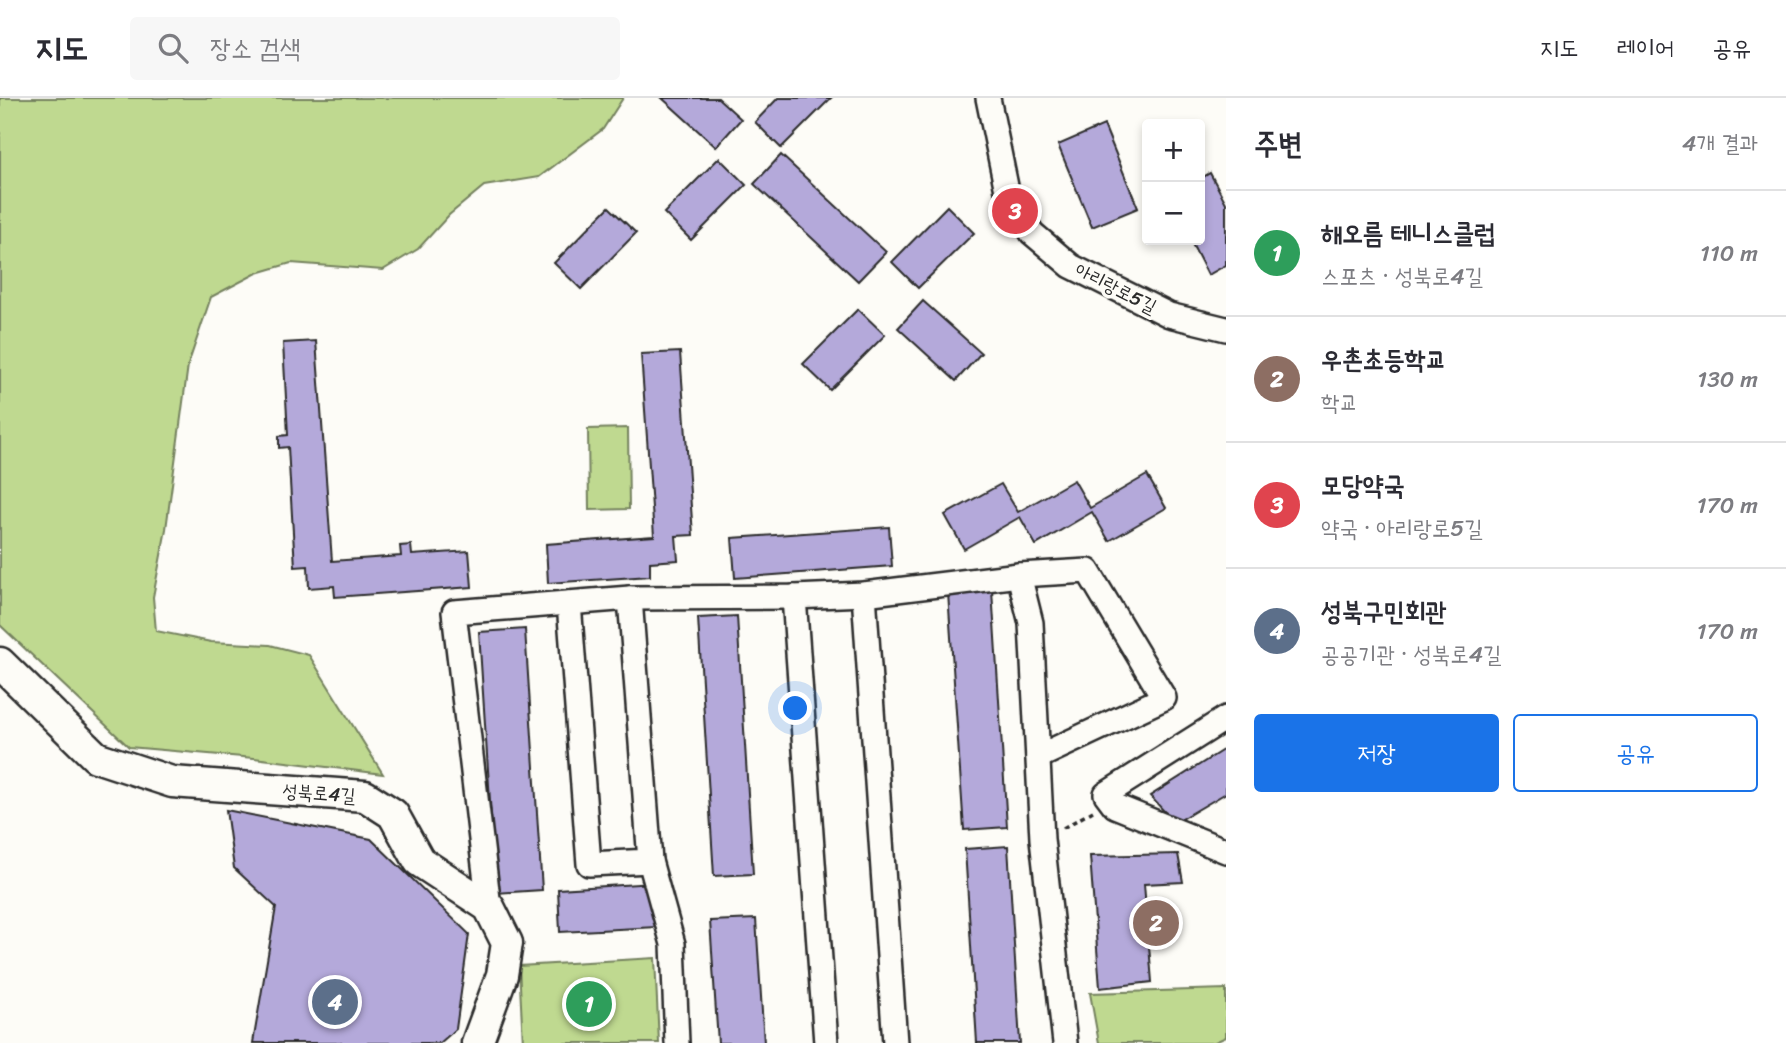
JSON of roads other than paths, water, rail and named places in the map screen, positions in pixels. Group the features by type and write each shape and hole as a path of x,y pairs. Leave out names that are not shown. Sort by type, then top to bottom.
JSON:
{"street":[{"name":"아리랑로5길","path":"988,98 1007,191 1032,233 1071,266 1169,315 1226,329"},
{"path":"489,907 454,612 630,598 864,594 1019,575 1088,571 1164,698 1038,757"},
{"path":"1019,575 1031,623 1042,839 1065,1043"},
{"path":"864,594 888,974 895,1043"},
{"path":"794,597 825,1043"},
{"path":"630,598 650,861 673,944 677,1043"},
{"path":"569,603 589,864 650,861"},
{"name":"성북로4길","path":"0,663 96,757 172,782 365,796 393,814 419,860 489,907 507,943 502,975 477,1043"},
{"path":"1226,718 1106,794 1115,806 1226,851"}],"place":[{"name":"모당약국","path":"1015,211"},
{"name":"우촌초등학교","path":"1156,923"},
{"name":"성북구민회관","path":"335,1002"},
{"name":"해오름 테니스클럽","path":"589,1004"}]}
